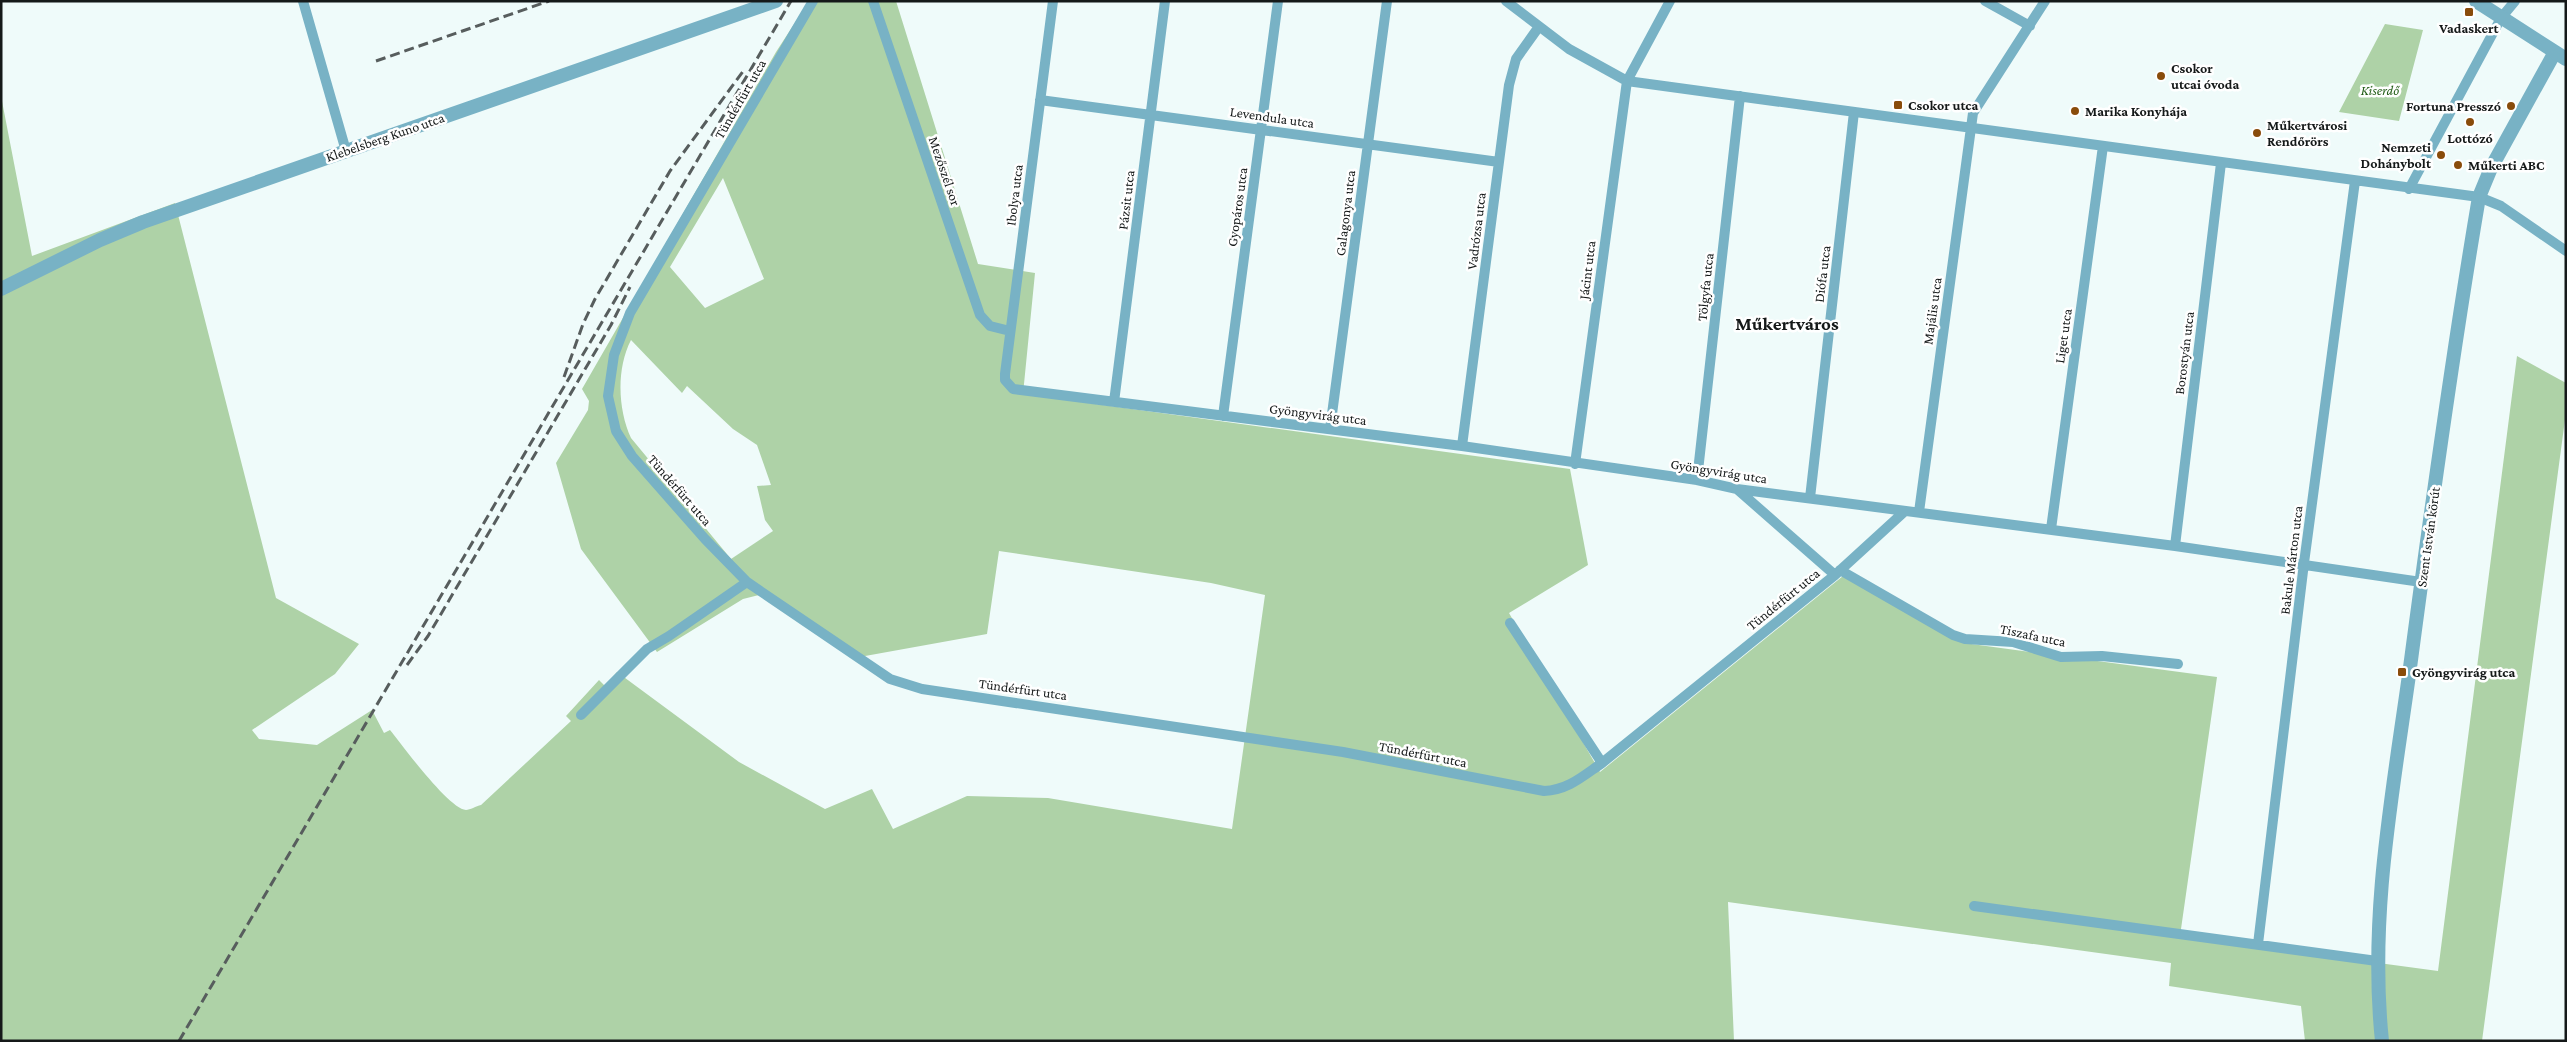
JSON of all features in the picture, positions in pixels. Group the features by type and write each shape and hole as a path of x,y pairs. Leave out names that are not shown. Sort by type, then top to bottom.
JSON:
{"street":[{"path":"303,1 346,150"},
{"name":"Klebelsberg Kuno utca","path":"1,289 100,240 143,222 776,1"},
{"name":"Tündérfürt utca","path":"813,1 630,313 616,348 610,377 610,415 622,443 705,540 747,582 890,679 922,689 1343,752 1544,791 1562,789 1602,763 1837,572 1905,511"},
{"name":"Mezőszél sor","path":"873,1 980,315 990,326 1010,331"},
{"name":"Ibolya utca","path":"1012,389 1005,380 1010,331 1054,1"},
{"name":"Pázsit utca","path":"1114,402 1165,1"},
{"name":"Gyopáros utca","path":"1223,416 1278,1"},
{"name":"Galagonya utca","path":"1330,429 1386,1"},
{"path":"1506,1 1538,28 1569,49 1627,81 2479,198 2501,206 2566,252"},
{"path":"1627,81 1670,1"},
{"path":"1985,1 2030,26 2045,1"},
{"path":"2476,1 2560,56"},
{"path":"2409,189 2501,18 2516,1"},
{"name":"Majális utca","path":"1919,512 1973,113 2030,26"},
{"name":"Vadrózsa utca","path":"1462,446 1512,71 1521,51 1538,28"},
{"name":"Szent István körút","path":"2382,1041 2377,961 2383,865 2421,582 2479,198 2491,168 2560,56"},
{"name":"Jácint utca","path":"1575,464 1627,81"},
{"name":"Tölgyfa utca","path":"1697,480 1740,96"},
{"name":"Levendula utca","path":"1040,100 1499,162"},
{"name":"Diófa utca","path":"1810,498 1854,112"},
{"name":"Liget utca","path":"2050,529 2103,146"},
{"name":"Borostyán utca","path":"2176,546 2221,163"},
{"name":"Bakule Márton utca","path":"2258,944 2304,564 2355,181"},
{"name":"Gyöngyvirág utca","path":"1012,389 1462,446 1575,464 1697,480 1737,489 2176,546 2421,582"},
{"name":"Tiszafa utca","path":"1737,489 1837,572 1952,635 2013,642 2061,657 2102,656 2178,664"},
{"path":"581,715 647,649 747,582"},
{"path":"1510,623 1602,763"},
{"path":"1974,906 2377,961"}],"green space":[{"path":"809,1 896,1 978,264 1035,273 1023,394 1570,469 1588,565 1509,613 1600,772 1843,576 1964,643 2217,677 2180,936 2438,971 2517,356 2566,383 2566,412 2482,1041 2305,1041 2301,1006 2169,986 2171,963 1728,902 1734,1041 1,1041 1,96 32,256 175,203 276,598 359,644 335,674 252,730 259,739 317,745 372,710 384,733 390,730 438,788 458,807 468,810 481,805 571,721 566,716 599,680 605,686 617,672 739,762 825,809 872,789 893,829 967,796 1048,798 1232,829 1265,595 1211,583 999,551 987,634 854,658 759,595 743,599 657,652 581,549 556,463 588,410 589,401 582,389 776,52","holes":["723,178 764,279 705,308 670,267","631,340 682,393 687,386 733,429 757,445 771,485 757,486 765,520 773,531 731,559 631,438 623,415 620,389 623,364"]},
{"name":"Kiserdő","path":"2385,24 2423,30 2399,121 2339,112"}],"railway":[{"path":"376,61 549,1"},
{"path":"179,1041 791,1"},
{"path":"564,377 583,324 595,299 670,171 744,70"},
{"path":"407,665 428,636 611,325 630,287"}],"place":[{"name":"Vadaskert","path":"2469,12"},
{"name":"Csokor utcai óvoda","path":"2161,76"},
{"name":"Csokor utca","path":"1898,105"},
{"name":"Fortuna Presszó","path":"2511,106"},
{"name":"Marika Konyhája","path":"2075,111"},
{"name":"Lottózó","path":"2470,122"},
{"name":"Műkertvárosi Rendőrörs","path":"2257,133"},
{"name":"Nemzeti Dohánybolt","path":"2441,155"},
{"name":"Műkerti ABC","path":"2458,165"},
{"name":"Gyöngyvirág utca","path":"2402,672"}],"district":[{"name":"Műkertváros","path":"1787,323"}]}
